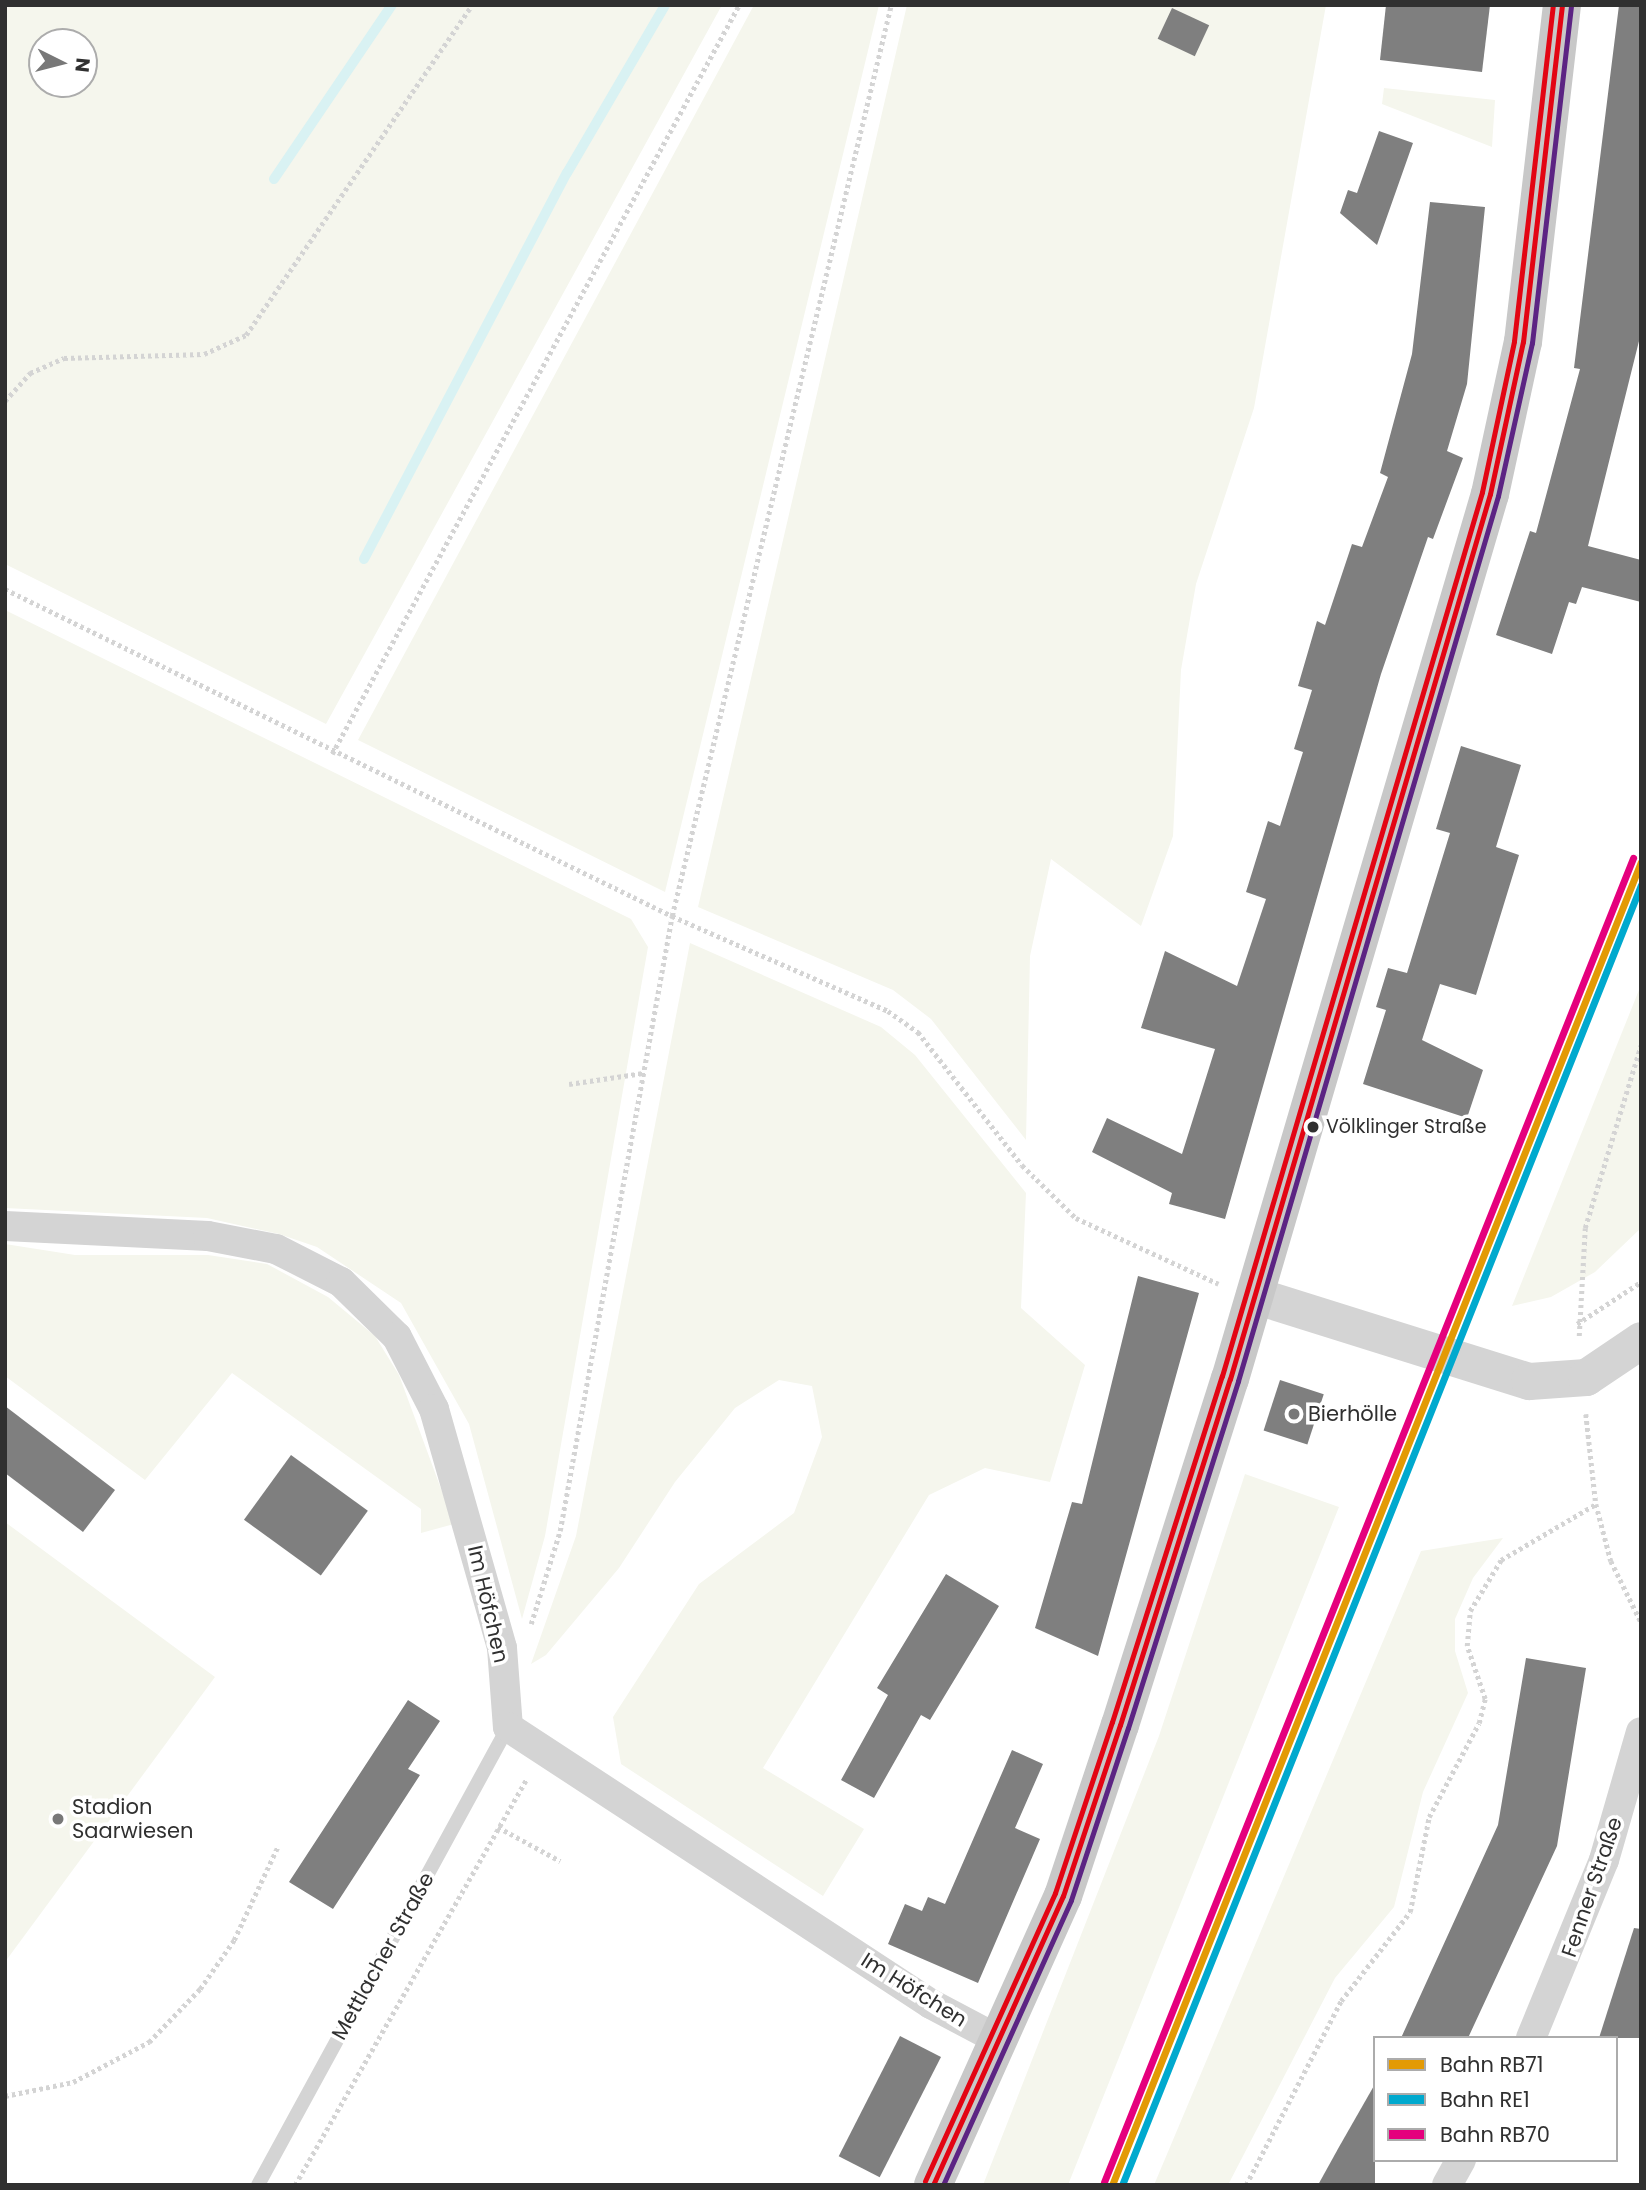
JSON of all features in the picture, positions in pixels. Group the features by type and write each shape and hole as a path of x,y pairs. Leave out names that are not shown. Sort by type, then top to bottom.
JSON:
{"main road":[{"path":"933,2185 1063,1896 1254,1295 1504,438 1523,341 1562,5"}],"street":[{"name":"Im Höfchen","path":"5,1226 208,1236 276,1249 341,1282 397,1337 455,1466 502,1647 508,1727 932,2004 999,2040"},
{"path":"1254,1295 1497,1376 1586,1377 1641,1340"},
{"name":"Fenner Straße","path":"1532,2036 1595,1884 1641,1732"},
{"path":"1447,2185 1460,2162"}],"lane":[{"name":"Mettlacher Straße","path":"258,2185 508,1727"}],"path":[{"path":"5,401 30,373 64,358 204,354 246,335 472,5"},
{"path":"332,754 739,5"},
{"path":"528,1638 560,1531 671,916 891,5"},
{"path":"5,589 332,754 671,916 888,1011 918,1032 1022,1165 1076,1218 1162,1262 1254,1295"},
{"path":"1641,1045 1585,1228 1577,1324 1586,1377 1597,1504 1611,1561 1641,1622"},
{"path":"569,1084 643,1073"},
{"path":"1577,1324 1641,1282"},
{"path":"1246,2185 1341,2001 1410,1912 1429,1817 1479,1723 1485,1699 1467,1646 1470,1611 1501,1560 1597,1504"},
{"path":"295,2185 543,1751"},
{"path":"498,1827 560,1861"},
{"path":"5,2096 73,2082 149,2042 200,1989 234,1940 277,1848"}],"shaded area":[{"path":"5,5 722,5 326,724 5,564"},
{"path":"754,5 879,5 665,892 358,740"},
{"path":"907,5 1326,5 1254,408 1196,584 1181,670 1173,836 1141,926 1051,859 1030,956 1026,1140 931,1019 893,990 698,907"},
{"path":"1384,88 1495,100 1492,147 1382,104"},
{"path":"5,610 631,919 648,947 545,1536 522,1619 469,1424 401,1303 317,1247 279,1234 207,1218 5,1208"},
{"path":"690,943 881,1027 915,1055 1026,1193 1021,1308 1085,1365 1050,1482 985,1468 929,1495 763,1768 864,1829 823,1896 621,1764 613,1717 699,1584 794,1513 822,1437 812,1386 779,1380 735,1408 675,1482 619,1568 546,1655 531,1664 576,1536"},
{"path":"1641,985 1641,1228 1595,1272 1551,1297 1512,1306"},
{"path":"5,1244 75,1255 208,1255 267,1264 328,1297 375,1336 399,1375 454,1524 421,1533 421,1509 232,1373 145,1480 5,1376"},
{"path":"1245,1474 1339,1507 1068,2185 983,2185 1159,1736"},
{"name":"Stadion Saarwiesen","path":"5,1522 215,1677 5,1962"},
{"path":"1503,1538 1473,1578 1455,1619 1455,1651 1468,1693 1423,1792 1394,1907 1335,1978 1228,2185 1154,2185 1421,1551"}],"building":[{"path":"1386,5 1490,5 1482,72 1380,60"},
{"path":"1619,5 1641,5 1641,333 1588,546 1641,560 1641,602 1582,587 1576,604 1569,602 1552,654 1496,635 1530,531 1536,533 1580,369 1574,368"},
{"path":"1172,8 1209,25 1195,56 1158,39"},
{"path":"1379,131 1413,143 1377,245 1340,213 1348,190 1357,193"},
{"path":"1430,202 1485,207 1467,384 1447,451 1463,458 1433,539 1428,537 1381,674 1225,1219 1169,1204 1172,1193 1092,1152 1107,1118 1182,1154 1215,1049 1141,1028 1165,951 1237,986 1266,899 1246,892 1268,821 1280,826 1303,752 1294,749 1312,690 1298,686 1317,621 1325,625 1352,544 1362,547 1388,477 1380,473 1412,354"},
{"path":"1461,746 1521,765 1496,847 1519,855 1476,995 1440,984 1422,1040 1483,1070 1467,1118 1363,1084 1386,1010 1376,1007 1388,968 1407,973 1450,833 1436,829"},
{"path":"1138,1276 1199,1293 1098,1656 1035,1628 1072,1502 1082,1504"},
{"name":"Bierhölle","path":"1280,1380 1324,1394 1307,1445 1264,1430"},
{"path":"5,1406 115,1490 83,1532 5,1473"},
{"path":"291,1455 368,1511 321,1576 244,1520"},
{"path":"946,1574 999,1606 930,1720 921,1715 874,1798 841,1780 888,1695 877,1688"},
{"path":"1526,1658 1586,1668 1557,1846 1469,2036 1402,2036 1498,1825"},
{"path":"408,1700 440,1721 408,1769 420,1775 333,1909 289,1882"},
{"path":"1012,1750 1043,1764 1015,1828 1040,1839 978,1983 888,1944 905,1904 922,1911 928,1897 945,1904"},
{"path":"1634,1928 1641,1929 1641,2038 1600,2036"},
{"path":"900,2036 941,2057 880,2177 839,2156"},
{"path":"1373,2088 1375,2185 1318,2185"}],"waterway":[{"path":"274,179 392,5"},
{"path":"364,559 567,173 665,5"}],"rail line":[{"name":"RB70","path":"1104,2182 1633,858"},
{"name":"RB71","path":"1112,2185 1641,862"},
{"name":"RE1","path":"1122,2185 1641,885"}],"transit line":[{"path":"925,2181 1055,1893 1112,1722 1222,1376 1482,492 1514,341 1553,5"},
{"path":"933,2185 1063,1896 1120,1725 1230,1379 1490,494 1523,342 1562,5"},
{"path":"943,2185 1071,1900 1128,1728 1238,1381 1498,496 1532,343 1571,6"}],"place":[{"name":"Völklinger Straße","path":"1313,1127"},
{"name":"Bierhölle","path":"1294,1414"},
{"name":"Stadion Saarwiesen","path":"58,1819"}]}
